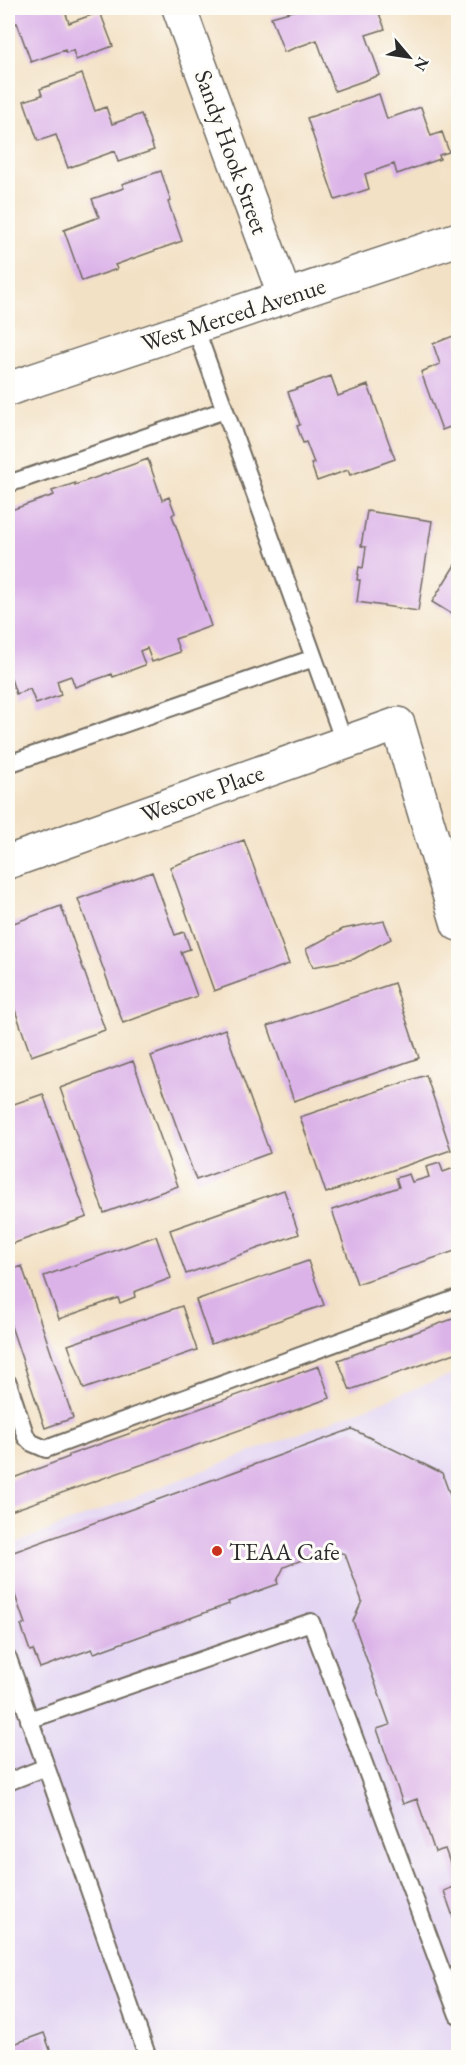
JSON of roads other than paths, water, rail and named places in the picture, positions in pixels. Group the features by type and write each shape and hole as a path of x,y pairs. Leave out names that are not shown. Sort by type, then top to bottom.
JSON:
{"street":[{"name":"Sandy Hook Street","path":"179,8 285,297"},
{"name":"West Merced Avenue","path":"8,389 459,239"},
{"name":"Wescove Place","path":"8,862 398,724 459,924"}],"lane":[{"path":"195,327 344,742"},
{"path":"8,484 225,410"},
{"path":"8,764 314,658"},
{"path":"8,1383 26,1437 46,1449 459,1298"},
{"path":"29,1720 311,1622 459,2015"},
{"path":"8,1658 148,2058"},
{"path":"8,1782 46,1767"}],"place":[{"name":"TEAA Cafe","path":"217,1551"}]}
